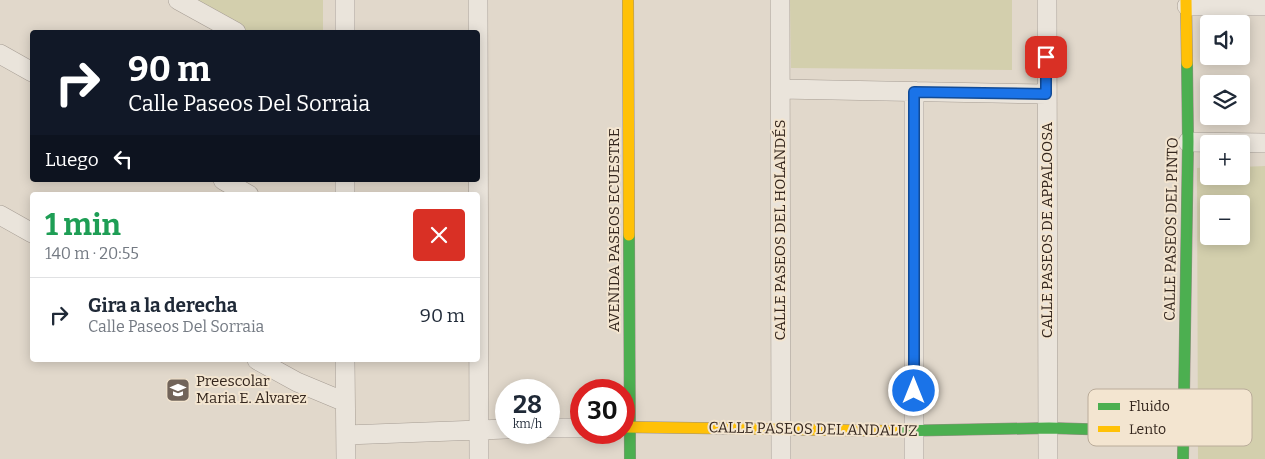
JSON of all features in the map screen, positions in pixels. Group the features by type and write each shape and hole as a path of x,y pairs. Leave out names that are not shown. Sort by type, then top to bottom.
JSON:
{"street":[{"path":"178,0 232,30"},
{"path":"345,0 345,30"},
{"path":"478,0 478,30"},
{"name":"AVENIDA PASEOS ECUESTRE","path":"627,379 628,0"},
{"name":"CALLE PASEOS DEL HOLANDÉS","path":"780,0 781,459"},
{"name":"CALLE PASEOS DE APPALOOSA","path":"1047,0 1048,459"},
{"path":"1186,3 1265,6"},
{"name":"CALLE PASEOS DEL PINTO","path":"1184,389 1188,142 1186,3"},
{"path":"0,54 30,71"},
{"path":"780,89 1046,94"},
{"path":"914,92 914,459"},
{"path":"1188,142 1265,143"},
{"path":"226,182 244,192"},
{"path":"0,214 30,232"},
{"path":"261,362 297,382 345,402"},
{"path":"344,458 346,435 345,362"},
{"path":"479,362 479,459"},
{"name":"CALLE PASEOS DEL ANDALUZ","path":"635,427 914,431 1049,428 1088,429"},
{"path":"346,435 495,430"},
{"name":"AVENIDA PASEOS ECUESTRE","path":"629,444 630,459"},
{"name":"CALLE PASEOS DEL PINTO","path":"1183,446 1183,459"}],"shaded area":[{"path":"183,0 323,0 323,30 237,30"},
{"path":"790,0 1012,0 1012,70 791,68"},
{"path":"1265,166 1265,459 1198,459 1198,446 1252,446 1252,389 1198,389 1197,168 1200,168 1200,185 1250,185 1250,167"}],"traffic: fast":[{"path":"1184,389 1188,142 1187,63"},
{"path":"629,235 630,459"},
{"path":"895,431 1049,428 1088,429"},
{"path":"1183,446 1183,459"}],"traffic: slow":[{"path":"628,0 629,235"},
{"path":"1186,0 1187,63"},
{"path":"635,427 895,431"}],"place":[{"name":"Preescolar Maria E. Alvarez","path":"178,390"}],"route":[{"path":"914,391 914,92 1046,94 1046,57"}]}
